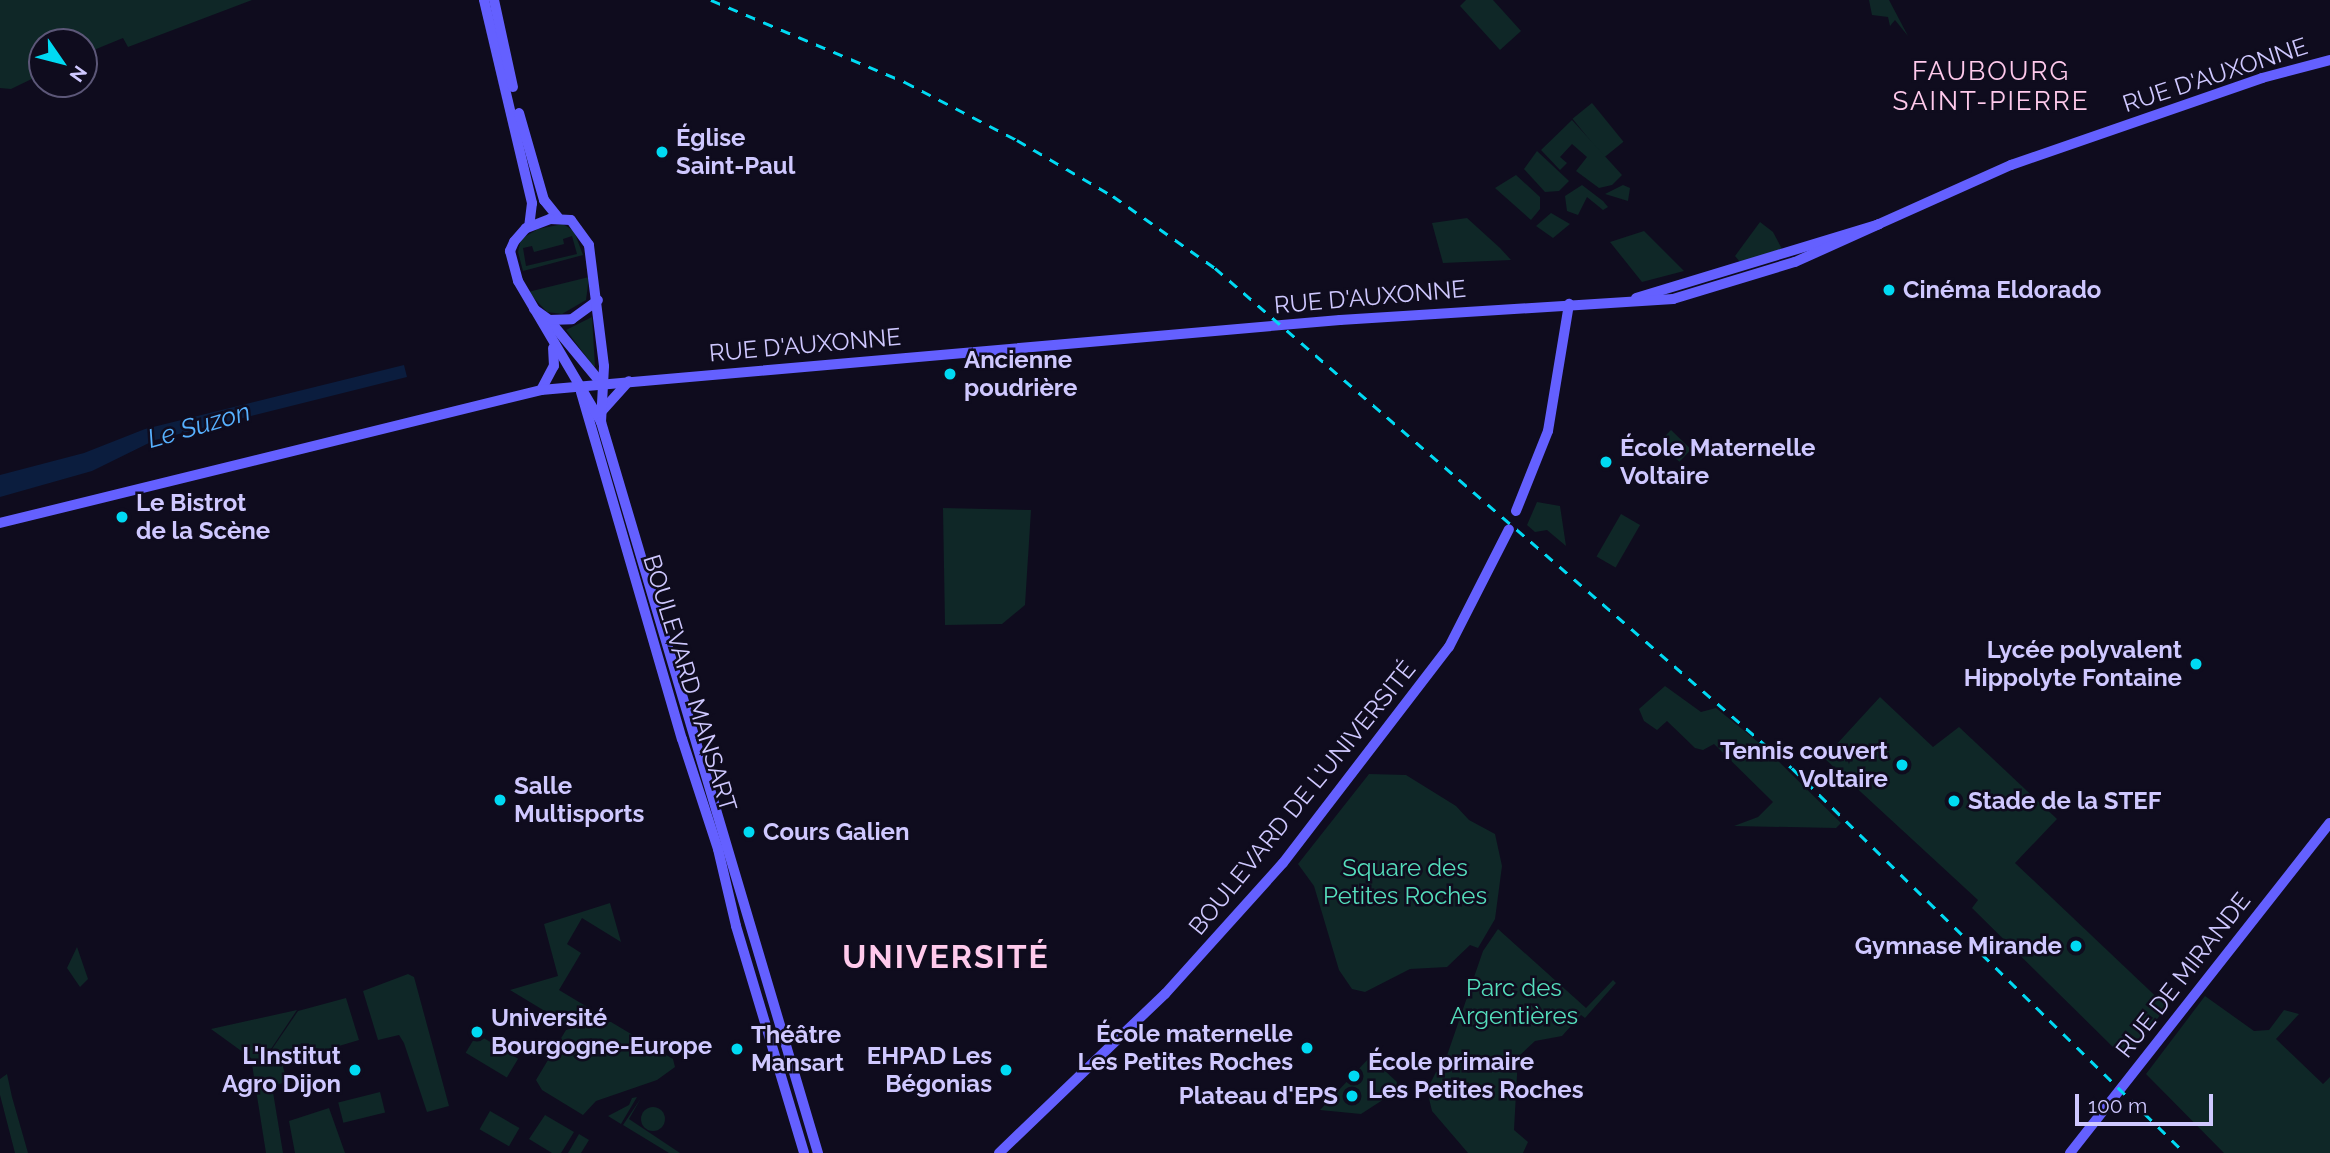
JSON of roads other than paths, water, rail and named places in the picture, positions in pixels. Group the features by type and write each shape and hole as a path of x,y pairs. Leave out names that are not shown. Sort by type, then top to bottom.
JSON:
{"main road":[{"path":"484,0 531,203 529,226 510,251 527,303 602,417"},
{"path":"494,0 544,200 558,217"},
{"name":"RUE D'AUXONNE","path":"0,523 541,390 1569,304 1678,299 1832,247 2011,165 2262,78 2330,60"},
{"path":"529,226 558,217 570,220 583,233 598,300 604,366 602,417"},
{"name":"RUE D'AUXONNE","path":"1627,302 1785,256 1879,224"},
{"path":"1832,247 1850,232"},
{"path":"549,320 572,319 598,300"},
{"path":"527,303 549,320 602,384"},
{"path":"1517,511 1548,430 1569,304"},
{"path":"541,390 554,366 553,346"},
{"path":"602,417 629,381"},
{"name":"BOULEVARD MANSART","path":"580,386 804,1153"},
{"name":"BOULEVARD MANSART","path":"602,417 818,1153"},
{"name":"BOULEVARD DE L'UNIVERSITÉ","path":"999,1153 1165,994 1283,863 1449,647 1509,529"},
{"name":"RUE DE MIRANDE","path":"2070,1153 2330,823"}],"water":[{"name":"Le Suzon","path":"404,365 407,377 155,440 92,471 0,497 0,475 84,453 145,429"}],"railway":[{"path":"711,0 905,82 1017,140 1113,196 1215,268 1792,768 2185,1153"}],"place":[{"name":"Église Saint-Paul","path":"662,152"},
{"name":"Cinéma Eldorado","path":"1889,290"},
{"name":"Ancienne poudrière","path":"950,374"},
{"name":"École Maternelle Voltaire","path":"1606,462"},
{"name":"Le Bistrot de la Scène","path":"122,517"},
{"name":"Lycée polyvalent Hippolyte Fontaine","path":"2196,664"},
{"name":"Tennis couvert Voltaire","path":"1902,765"},
{"name":"Salle Multisports","path":"500,800"},
{"name":"Stade de la STEF","path":"1954,801"},
{"name":"Cours Galien","path":"749,832"},
{"name":"Gymnase Mirande","path":"2076,946"},
{"name":"Université Bourgogne-Europe","path":"477,1032"},
{"name":"École maternelle Les Petites Roches","path":"1307,1048"},
{"name":"Théâtre Mansart","path":"737,1049"},
{"name":"L'Institut Agro Dijon","path":"355,1070"},
{"name":"EHPAD Les Bégonias","path":"1006,1070"},
{"name":"École primaire Les Petites Roches","path":"1354,1076"},
{"name":"Plateau d'EPS","path":"1352,1096"}],"district":[{"name":"FAUBOURG SAINT-PIERRE","path":"1991,87"},
{"name":"UNIVERSITÉ","path":"946,957"}],"park label":[{"name":"Square des Petites Roches","path":"1405,882"},
{"name":"Parc des Argentières","path":"1514,1002"}]}
